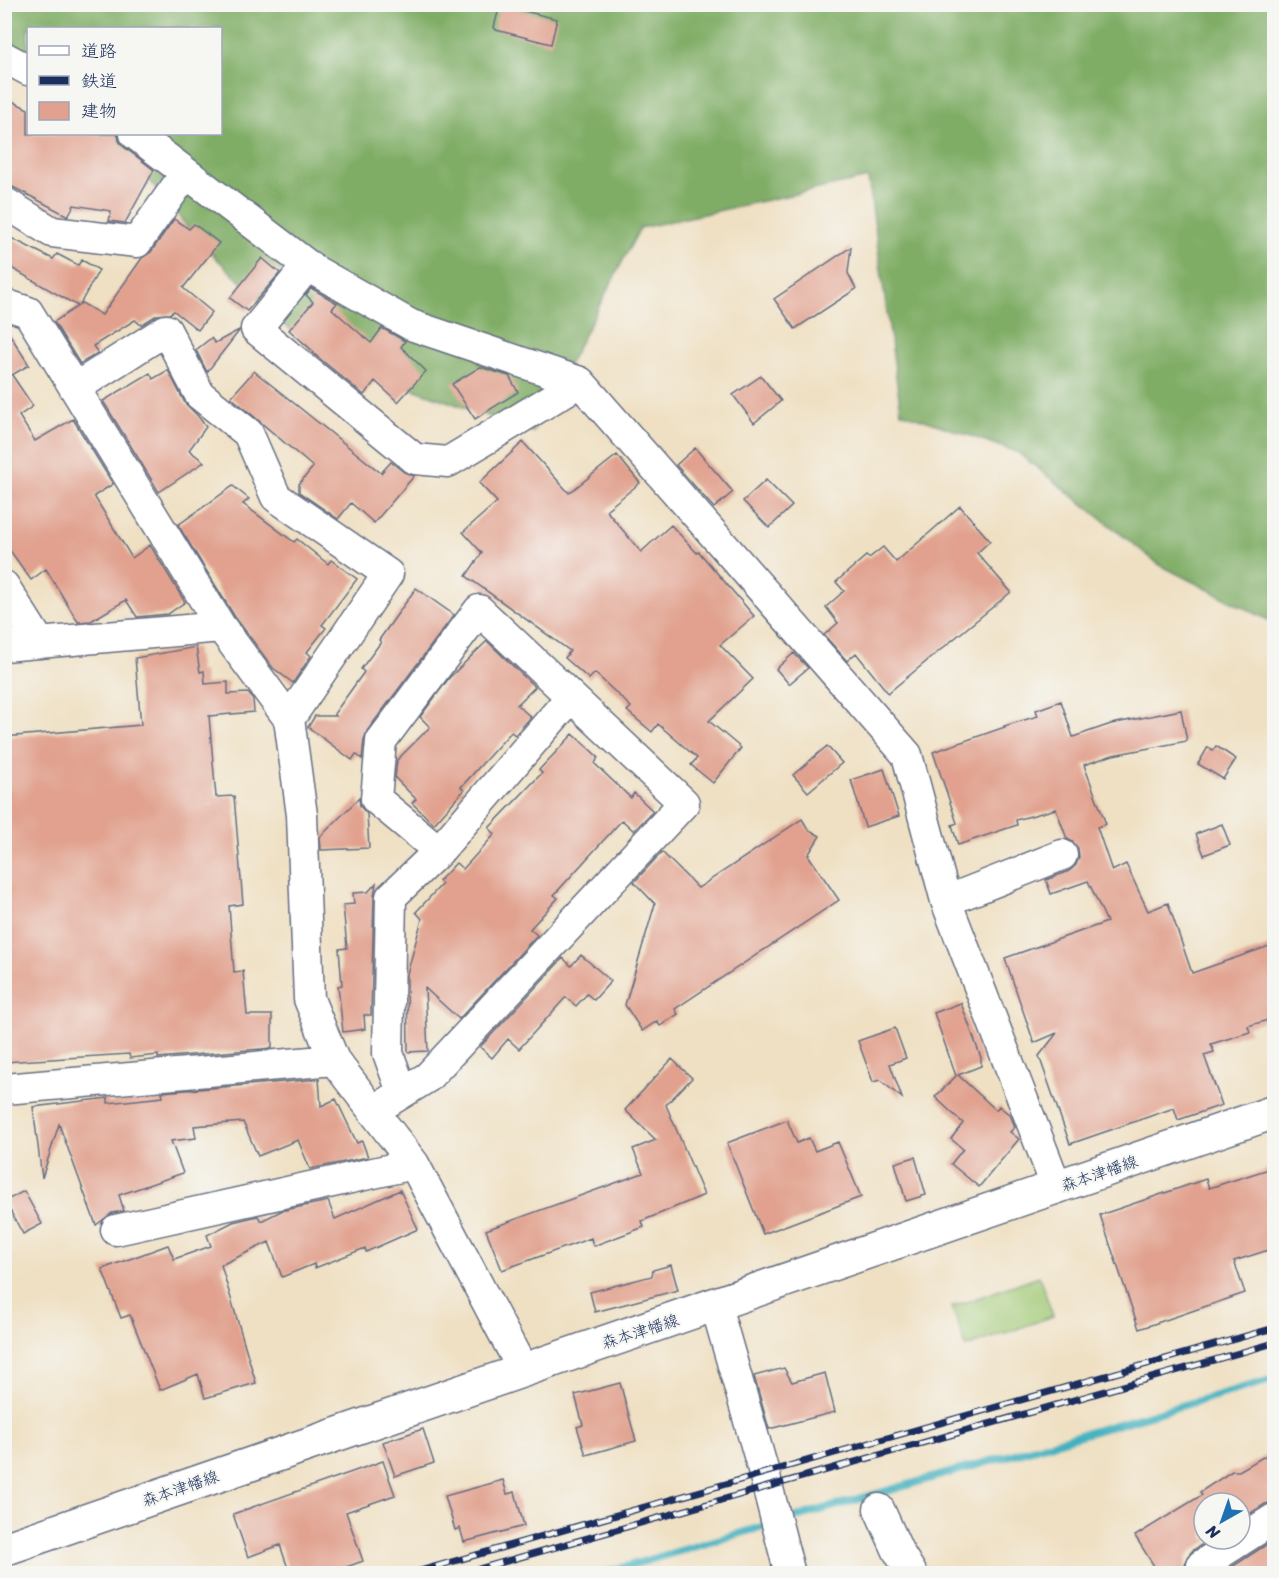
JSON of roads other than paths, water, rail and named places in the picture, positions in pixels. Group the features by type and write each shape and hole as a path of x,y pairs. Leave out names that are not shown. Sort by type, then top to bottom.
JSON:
{"main road":[{"name":"森本津幡線","path":"4,1549 1275,1112"}],"street":[{"path":"4,57 27,69"},
{"path":"136,135 308,265 411,325 580,382 907,755 946,902 1057,1188"},
{"path":"4,202 52,232 137,242 186,172"},
{"path":"308,265 256,329 416,459 448,462 580,382"},
{"path":"4,304 28,312 221,627 289,719 302,815 309,999 334,1060 414,1164 523,1370"},
{"path":"75,388 166,330 200,395 248,433 276,497 388,574 289,719"},
{"path":"4,586 40,643"},
{"path":"374,1111 428,1077 684,803 479,610 381,741 376,800 439,850"},
{"path":"4,646 221,627"},
{"path":"402,1092 388,1053 391,897 439,850 571,697"},
{"path":"946,902 1062,855"},
{"path":"5,1089 334,1060"},
{"path":"116,1230 414,1164"},
{"path":"716,1306 772,1506 786,1573"},
{"path":"879,1509 898,1551 912,1574"},
{"path":"1202,1565 1275,1518"}],"waterway":[{"path":"783,1521 1274,1379"},
{"path":"601,1574 772,1524"}],"railway":[{"path":"409,1574 1274,1328"},
{"path":"461,1574 1274,1343"}]}
